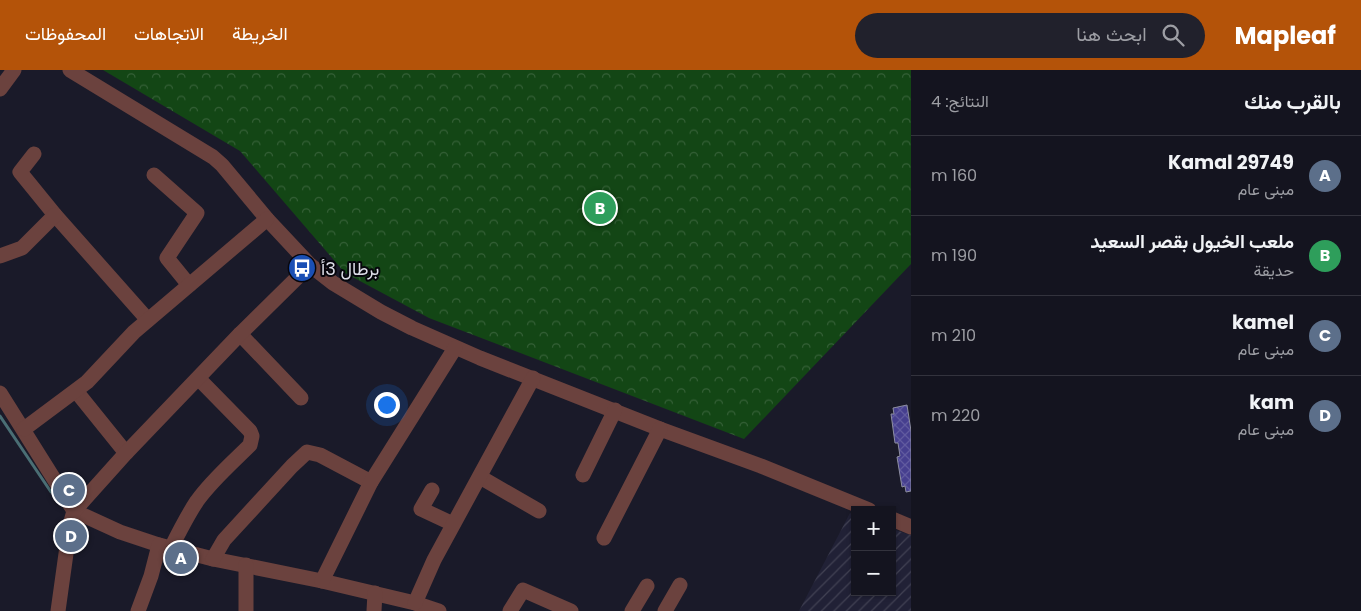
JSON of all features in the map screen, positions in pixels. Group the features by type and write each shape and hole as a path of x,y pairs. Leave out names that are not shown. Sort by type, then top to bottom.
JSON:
{"street":[{"path":"0,89 14,70"},
{"path":"70,70 213,157 310,265 345,291 412,328 455,348 860,506"},
{"path":"34,154 20,172 55,215 148,320"},
{"path":"154,175 197,214 167,258 189,285"},
{"path":"0,256 22,248 55,215"},
{"path":"24,429 87,382 125,341 148,320 267,219"},
{"path":"58,611 70,525 74,511 126,453 199,379 240,334 310,265"},
{"path":"240,334 301,398"},
{"path":"322,580 371,482 455,348"},
{"path":"415,603 434,560 533,378"},
{"path":"138,611 151,576 165,547 211,483 250,445 252,440 250,431 199,379"},
{"path":"76,391 126,453"},
{"path":"0,393 74,511 120,532 165,547 213,559 322,580 415,603 439,611"},
{"path":"583,475 615,410"},
{"path":"604,538 660,429"},
{"path":"213,559 224,540 292,466 308,452 320,455 371,482"},
{"path":"480,477 539,511"},
{"path":"432,490 421,509 453,524"},
{"path":"896,520 911,526"},
{"path":"246,565 246,611"},
{"path":"666,611 680,585"},
{"path":"632,611 648,586"},
{"path":"510,611 523,590 571,611"},
{"path":"374,611 375,594"}],"shaded area":[{"path":"850,513 851,596 896,596 896,530 911,535 911,611 799,611"}],"green space":[{"path":"103,70 911,70 911,264 744,439 429,318 345,273 240,151"}],"building":[{"path":"907,405 911,431 911,491 906,492 905,486 902,487 897,457 900,456 898,443 895,443 891,414 894,414 893,408"}],"waterway":[{"path":"0,416 51,492"}],"place":[{"name":"ملعب الخيول بقصر السعيد","path":"600,208"},
{"name":"برطال 3أ","path":"302,268"},
{"name":"kamel","path":"69,490"},
{"name":"kam","path":"71,536"},
{"name":"Kamal 29749","path":"181,558"}]}
